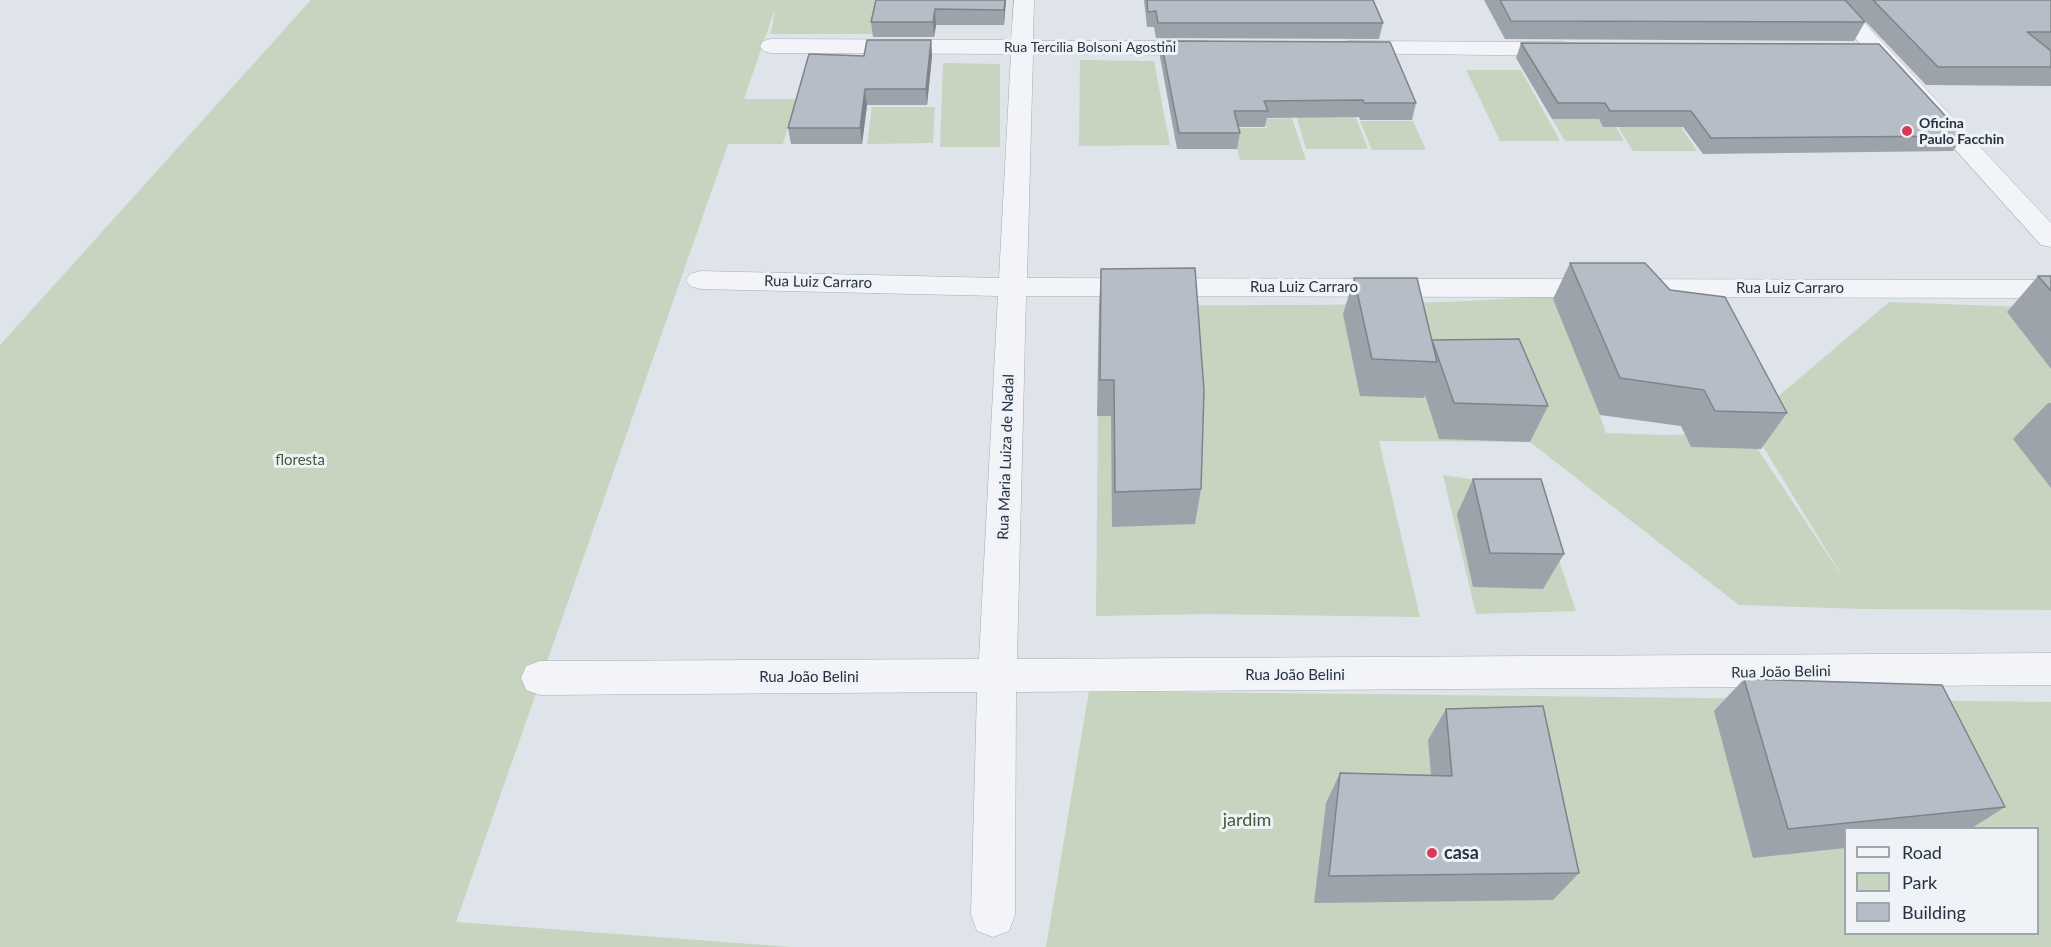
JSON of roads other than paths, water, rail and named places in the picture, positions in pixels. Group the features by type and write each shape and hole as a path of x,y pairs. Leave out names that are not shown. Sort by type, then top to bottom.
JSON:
{"street":[{"name":"Rua Maria Luiza de Nadal","path":"993,915 997,676 1024,0"},
{"path":"1831,0 2051,239"},
{"name":"Rua Tercilia Bolsoni Agostini","path":"771,46 1223,48"},
{"path":"1330,48 1580,49"},
{"path":"1854,50 1878,50"},
{"name":"Rua Luiz Carraro","path":"700,280 1013,286 2051,289"},
{"name":"Rua João Belini","path":"540,678 2051,669"}],"place":[{"name":"Oficina Paulo Facchin","path":"1907,131"},
{"name":"casa","path":"1432,853"}],"park label":[{"name":"floresta","path":"300,460"},
{"name":"jardim","path":"1247,820"}]}
